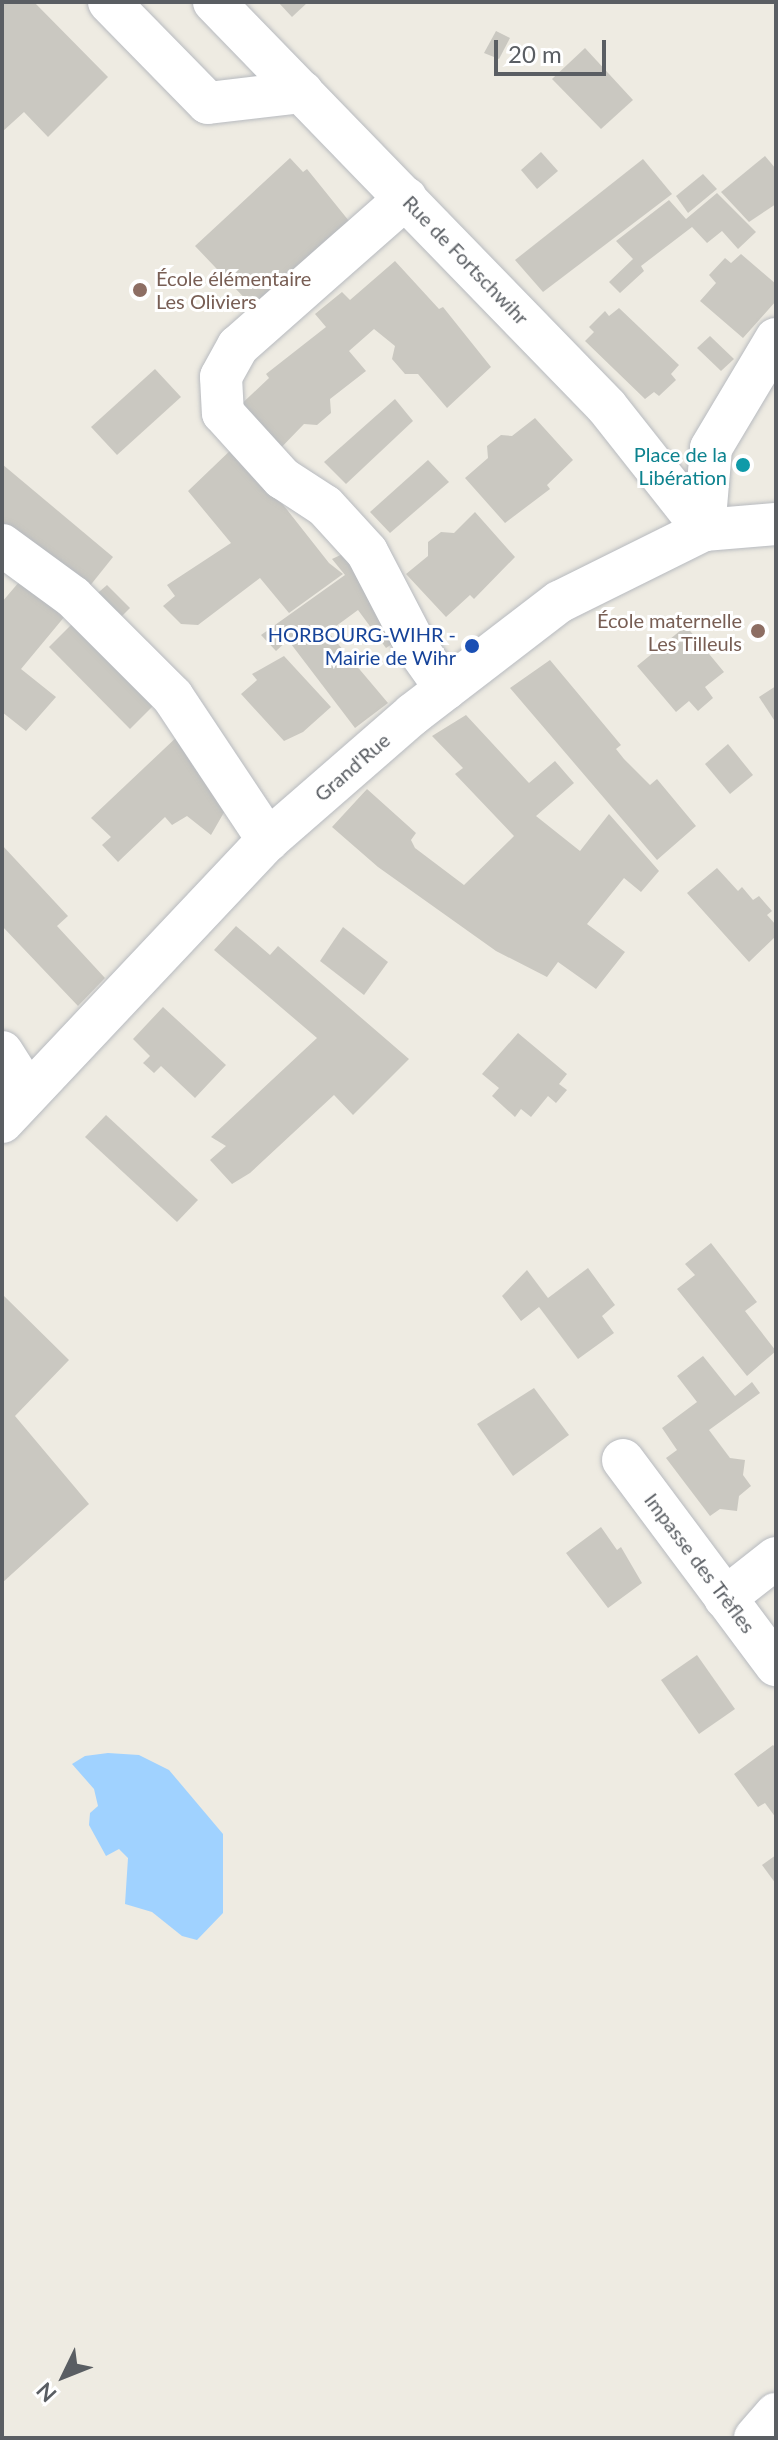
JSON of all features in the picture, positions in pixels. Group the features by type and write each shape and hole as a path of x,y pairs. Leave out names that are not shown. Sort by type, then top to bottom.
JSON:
{"street":[{"path":"109,2 208,103 302,92"},
{"name":"Rue de Fortschwihr","path":"214,2 644,447 704,530"},
{"path":"406,198 238,346 221,377 223,413 282,478 325,506 367,552 417,648 446,689"},
{"path":"704,530 711,448 776,339"},
{"name":"Grand'Rue","path":"15,1108 268,840 446,689 559,602 704,530 776,524"},
{"path":"2,545 73,597 173,697 268,840"},
{"path":"2,1052 15,1108"},
{"name":"Impasse des Trèfles","path":"623,1460 776,1665"},
{"path":"725,1598 776,1558"},
{"path":"755,2438 776,2414"}],"water":[{"path":"108,1753 139,1755 169,1770 223,1834 223,1913 197,1940 182,1936 152,1912 125,1904 128,1858 119,1849 106,1856 89,1825 90,1813 98,1806 94,1789 72,1764 85,1756"}],"building":[{"path":"2,2 34,2 108,77 48,137 24,112 2,132"},
{"path":"278,2 308,2 292,17"},
{"path":"496,31 510,38 499,59 484,53"},
{"path":"585,48 633,100 601,129 552,79"},
{"path":"541,152 558,171 537,189 521,170"},
{"path":"765,156 776,169 776,204 749,222 721,192"},
{"path":"290,158 303,172 307,169 349,221 254,308 195,246"},
{"path":"643,159 672,194 543,292 515,260"},
{"path":"703,174 717,189 688,213 676,196"},
{"path":"717,193 756,232 738,249 722,231 707,243 692,227 641,266 644,271 620,293 609,282 633,259 616,241 669,200 686,219"},
{"path":"741,254 776,284 776,301 743,338 700,301 716,283 709,275 725,258 731,263"},
{"path":"395,261 439,309 443,307 491,367 447,408 418,374 405,374 392,359 395,346 374,329 349,351 366,371 330,399 331,413 317,425 304,424 272,457 233,412 269,378 266,374 326,327 315,314 342,292 350,300"},
{"path":"619,308 679,365 671,374 676,380 659,396 654,392 645,399 585,341 594,332 589,327 605,311 609,316"},
{"path":"710,336 734,359 721,371 697,348"},
{"path":"155,369 181,397 117,455 91,427"},
{"path":"395,399 413,421 346,484 324,462"},
{"path":"535,418 573,460 547,485 550,489 505,523 465,478 488,458 487,446 501,435 512,436"},
{"path":"236,445 329,563 343,574 289,613 260,578 198,625 181,624 163,606 175,596 167,585 231,543 188,491"},
{"path":"428,460 449,482 390,533 370,512"},
{"path":"2,464 113,557 85,592 2,522"},
{"path":"475,512 515,557 474,599 470,595 446,617 406,574 428,556 428,542 441,532 454,533"},
{"path":"351,550 398,640 386,648 358,610 328,632 388,703 355,728 288,640 276,651 261,635 345,575 332,559"},
{"path":"25,575 70,610 21,669 56,697 26,731 2,712 2,602"},
{"path":"107,585 130,608 115,623 92,598"},
{"path":"80,616 159,700 130,729 49,647"},
{"path":"686,626 724,672 705,687 713,698 698,711 689,701 676,712 637,666"},
{"path":"284,656 331,707 303,732 284,741 241,694 257,680 252,674"},
{"path":"550,660 621,745 616,749 624,759 650,785 657,779 696,826 657,860 510,688"},
{"path":"776,686 776,723 759,697"},
{"path":"466,715 529,783 555,761 574,783 536,816 580,851 609,814 659,871 641,892 624,878 587,924 625,952 596,989 558,962 547,977 496,951 378,867 332,827 367,789 416,833 411,840 415,848 464,885 514,836 455,774 463,768 432,736"},
{"path":"181,733 230,802 211,835 187,816 172,825 165,817 118,862 102,845 111,837 91,818"},
{"path":"728,744 753,775 730,794 705,764"},
{"path":"2,845 68,916 57,926 105,978 78,1006 2,926"},
{"path":"717,868 738,891 742,887 753,900 759,896 772,911 767,915 776,925 776,936 749,962 687,893"},
{"path":"236,926 270,955 278,946 409,1059 353,1115 334,1095 250,1173 232,1184 210,1160 226,1146 211,1137 317,1038 214,950"},
{"path":"343,927 388,962 364,995 320,961"},
{"path":"163,1007 226,1065 195,1098 161,1066 154,1073 143,1063 150,1056 133,1039"},
{"path":"518,1033 567,1074 559,1084 567,1090 556,1103 548,1096 531,1117 521,1109 515,1117 492,1096 499,1088 482,1074"},
{"path":"106,1115 198,1200 177,1222 85,1137"},
{"path":"711,1243 757,1302 745,1311 776,1351 747,1376 677,1289 695,1275 685,1264"},
{"path":"588,1268 615,1305 602,1316 614,1333 578,1359 539,1307 521,1321 502,1296 527,1270 548,1298"},
{"path":"2,1294 69,1360 15,1416 89,1504 2,1583"},
{"path":"703,1356 735,1396 752,1382 760,1393 709,1430 730,1458 745,1460 743,1475 751,1486 739,1496 737,1511 720,1509 710,1516 666,1458 677,1450 662,1428 697,1402 677,1376"},
{"path":"534,1388 569,1435 513,1476 477,1424"},
{"path":"601,1527 617,1550 621,1547 642,1583 608,1608 566,1553"},
{"path":"697,1655 735,1709 699,1734 661,1680"},
{"path":"773,1745 776,1748 776,1818 765,1803 758,1807 734,1774"},
{"path":"776,1855 776,1884 762,1865"}],"place":[{"name":"École élémentaire Les Oliviers","path":"140,290"},
{"name":"Place de la Libération","path":"743,465"},
{"name":"École maternelle Les Tilleuls","path":"758,631"},
{"name":"HORBOURG-WIHR - Mairie de Wihr","path":"472,646"}]}
